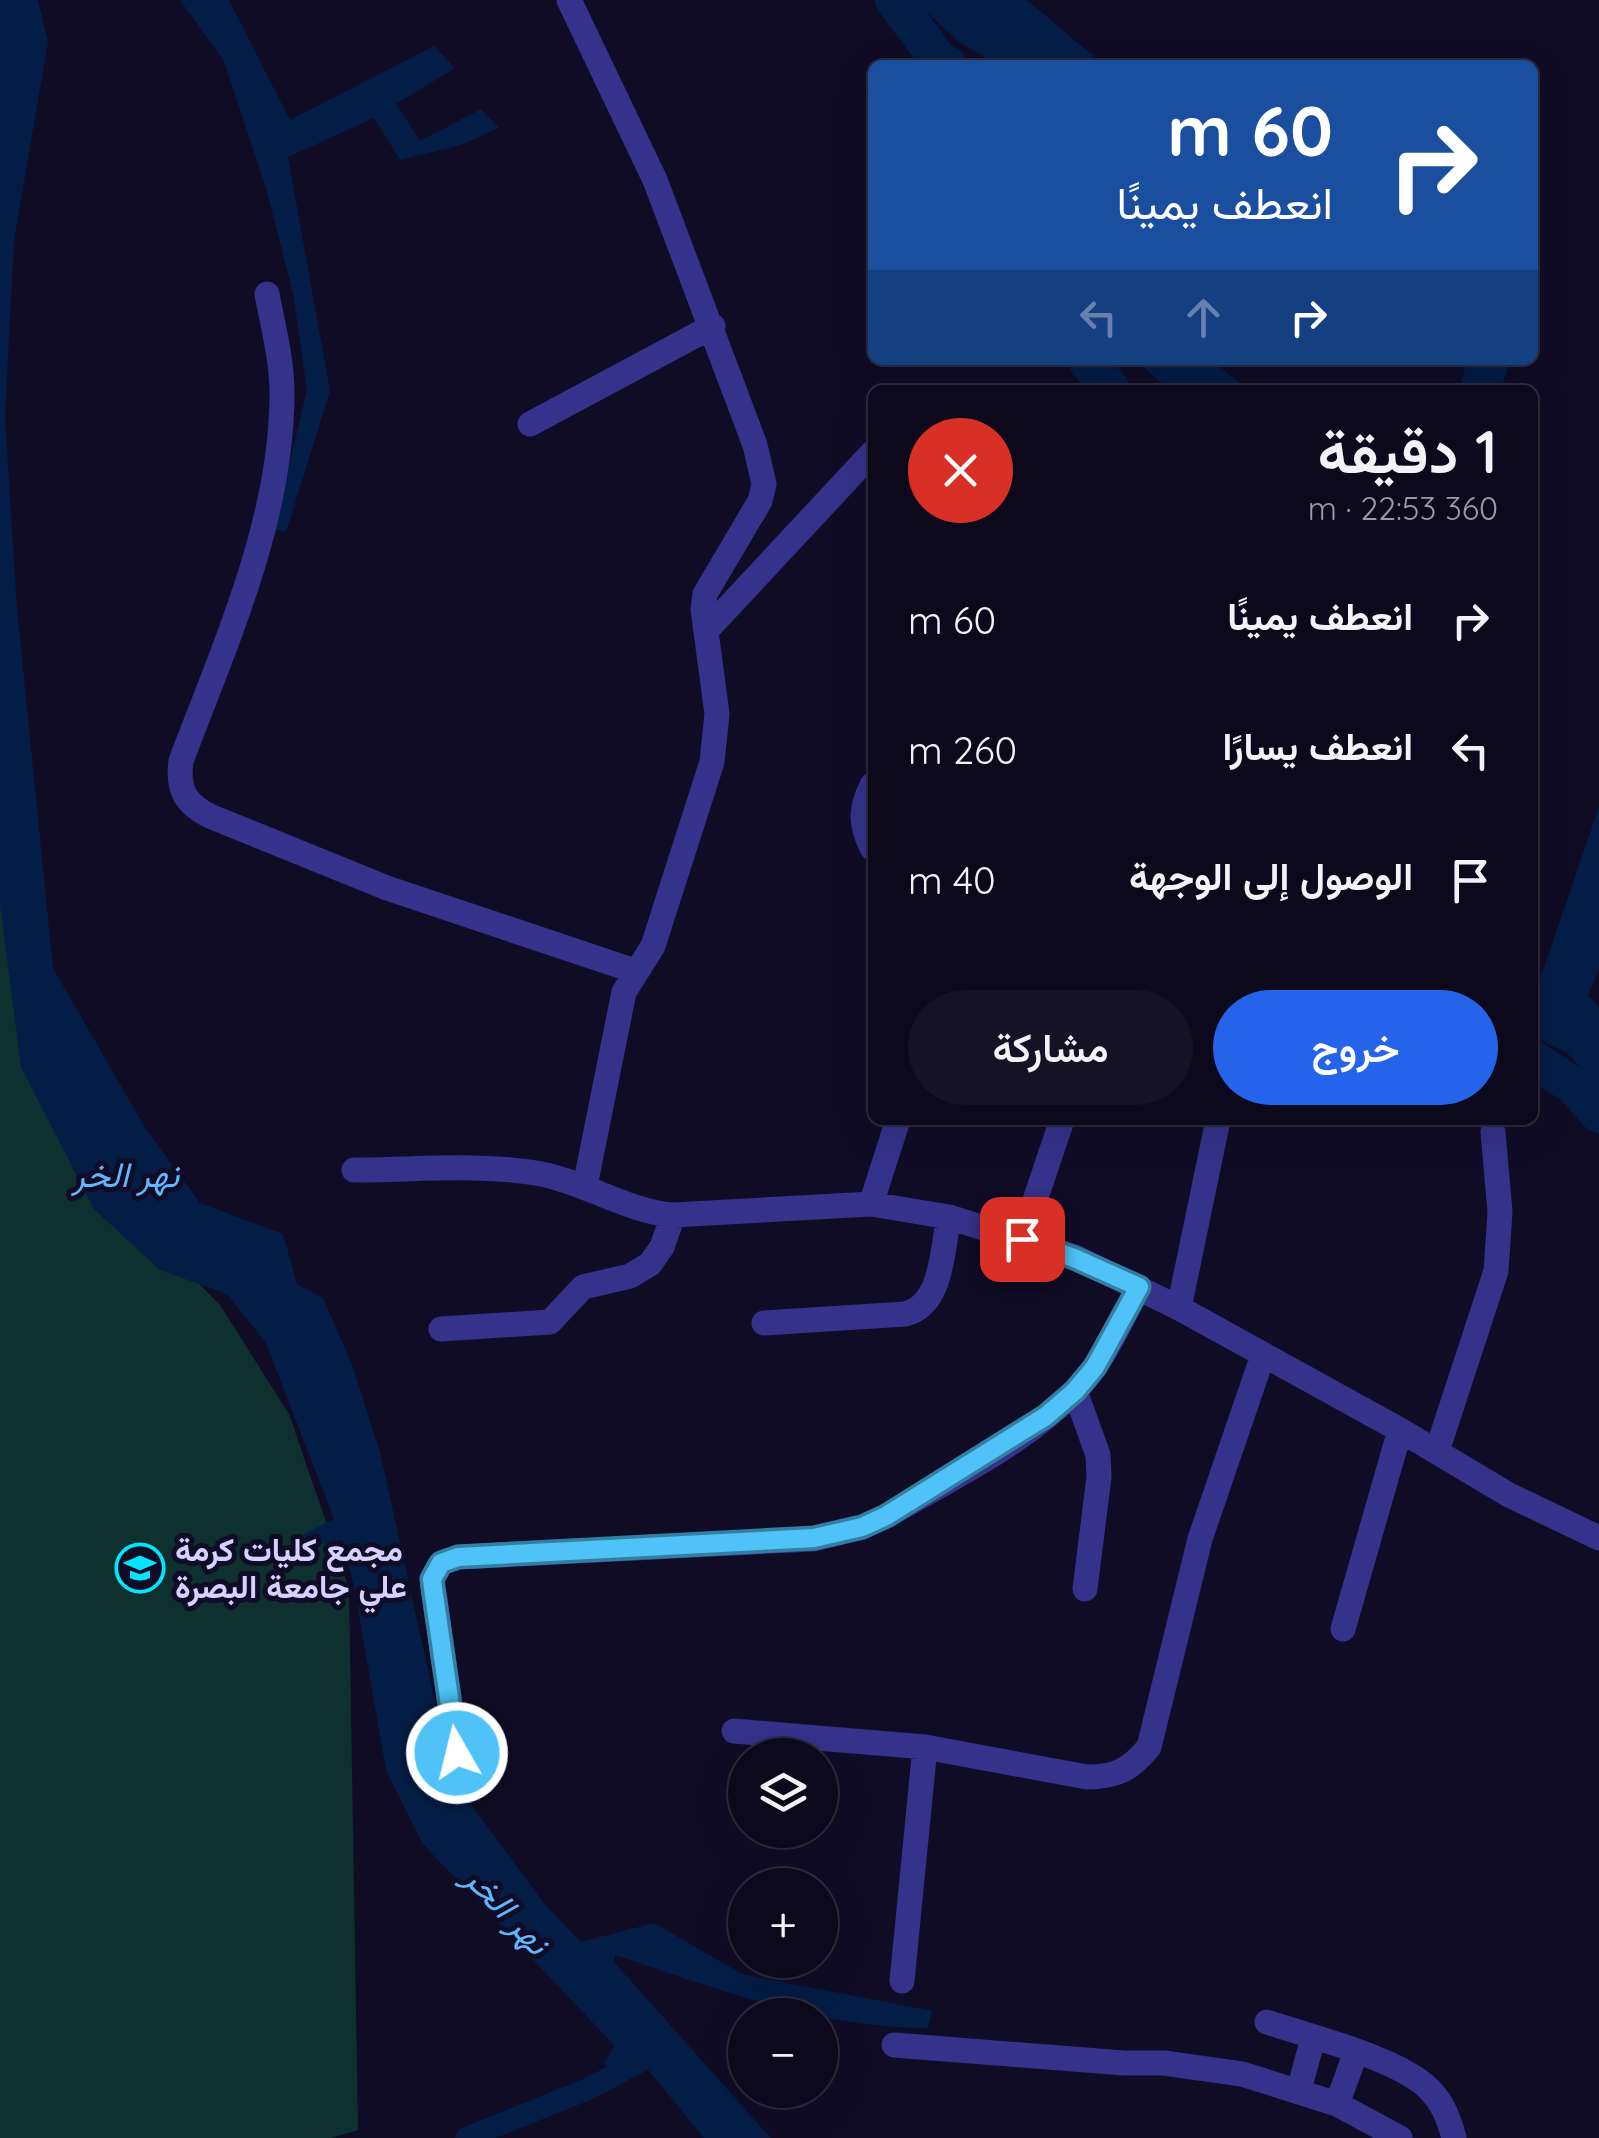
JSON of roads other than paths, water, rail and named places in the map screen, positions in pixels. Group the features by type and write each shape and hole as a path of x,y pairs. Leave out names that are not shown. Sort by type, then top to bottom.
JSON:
{"street":[{"path":"569,0 655,180 713,326 762,463 764,484 760,501 705,594 717,714 712,762 652,946 620,1007 585,1186"},
{"path":"267,294 282,390 278,450 264,524 240,605 182,762 178,779 184,796 196,810 387,888 635,972"},
{"path":"530,424 713,326"},
{"path":"706,631 868,457"},
{"path":"868,793 861,806 868,839"},
{"path":"871,1204 896,1125"},
{"path":"1022,1239 1060,1125"},
{"path":"1178,1308 1217,1125"},
{"path":"1437,1451 1496,1270 1500,1212 1493,1132"},
{"path":"354,1170 513,1171 585,1186 642,1211 673,1216 871,1204 949,1217 1074,1258 1139,1287 1508,1494 1599,1538"},
{"path":"441,1328 550,1322 584,1286 630,1276 650,1264 662,1247 673,1216"},
{"path":"764,1323 904,1314 920,1308 933,1291 949,1217"},
{"path":"457,1753 432,1579 441,1563 449,1558 814,1538 886,1516 1011,1440 1075,1391 1111,1340 1139,1287"},
{"path":"734,1730 925,1748 1086,1777 1111,1777 1133,1766 1149,1747 1200,1539 1263,1356"},
{"path":"1075,1391 1098,1454 1099,1476 1085,1589"},
{"path":"1343,1629 1400,1430"},
{"path":"902,1981 925,1748"},
{"path":"1267,2022 1356,2052 1419,2080 1445,2110 1454,2138"},
{"path":"1299,2090 1312,2038"},
{"path":"894,2045 1203,2066 1299,2090 1336,2104 1400,2138"},
{"path":"1336,2104 1356,2052"}],"water":[{"name":"نهر الخر","path":"0,0 38,0 48,42 14,241 5,417 17,608 53,968 144,1126 200,1203 283,1234 297,1284 323,1298 351,1362 380,1452 452,1779 546,1906 581,1942 654,1923 728,1966 728,1978 763,1978 932,2011 928,2028 838,2020 838,1998 750,1998 615,1955 614,1962 728,2090 728,2108 744,2108 771,2138 704,2138 645,2066 622,2080 604,2063 615,2046 422,1843 386,1770 354,1586 342,1540 307,1547 304,1534 334,1519 266,1343 227,1294 160,1270 94,1209 21,1067 0,904"},
{"path":"180,0 229,0 290,120 434,46 455,68 396,104 420,141 481,109 499,128 461,145 400,160 374,118 288,157 330,391 286,532 274,529 307,390 293,293 266,188 224,61"},
{"path":"914,0 1027,0 1098,60 989,60 959,42"},
{"path":"1142,365 1217,365 1242,385 1164,385"},
{"path":"1466,365 1508,365 1502,385 1460,385"},
{"path":"1599,807 1599,968 1588,995 1599,1007 1599,1087 1567,1053 1538,1038 1540,979"}],"waterway":[{"path":"894,0 940,60"},
{"path":"1090,365 1108,385"},
{"path":"1538,1063 1574,1086 1599,1114"},
{"path":"466,2138 588,2089 641,2061"}],"place":[{"name":"مجمع كليات كرمة علي جامعة البصرة","path":"140,1568"}]}
